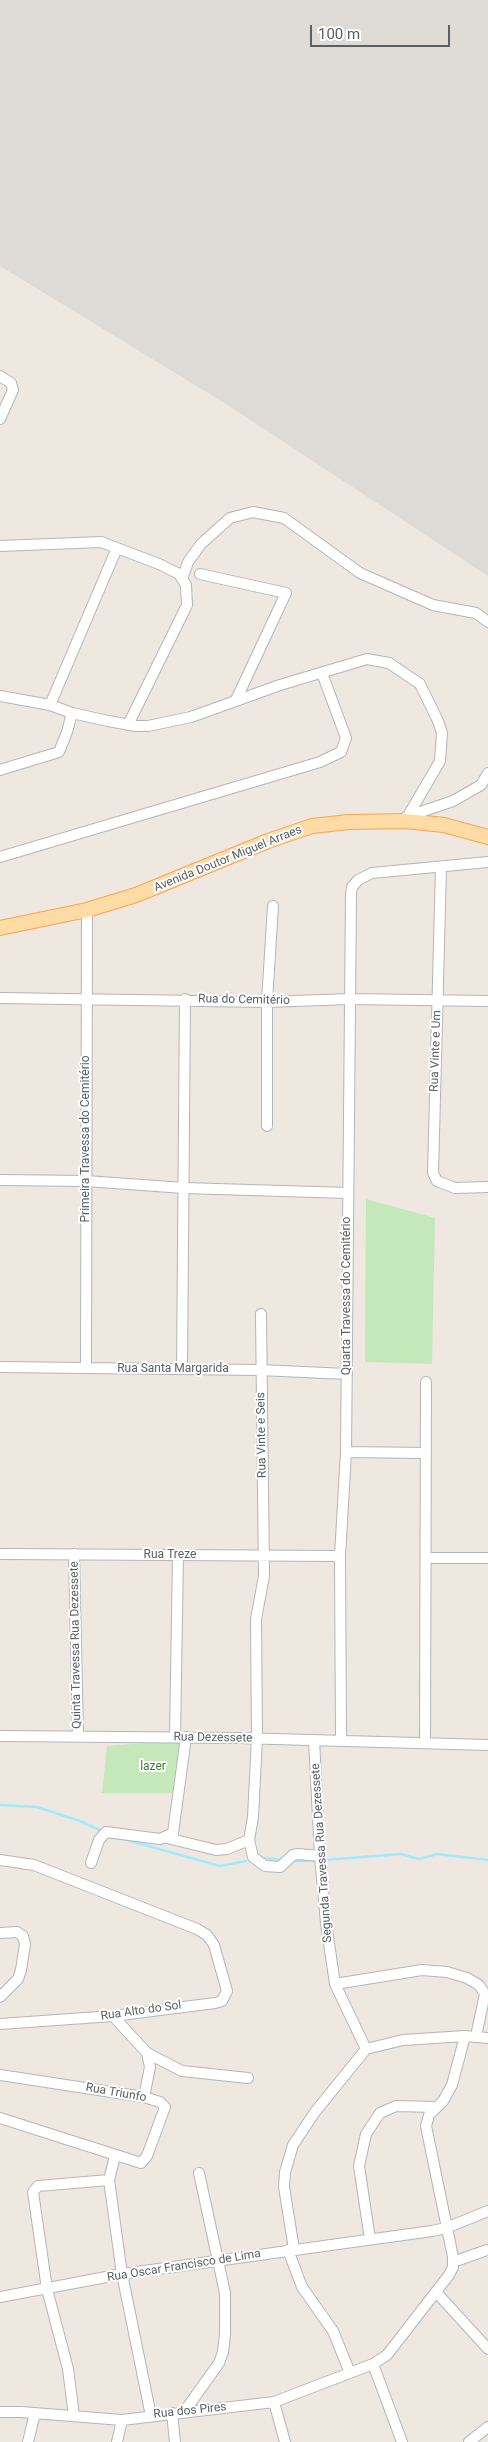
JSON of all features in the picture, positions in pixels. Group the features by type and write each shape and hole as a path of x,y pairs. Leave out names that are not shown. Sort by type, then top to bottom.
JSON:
{"main road":[{"name":"Avenida Doutor Miguel Arraes","path":"0,928 87,910 161,887 297,830 328,824 406,819 444,825 488,837"}],"street":[{"path":"0,376 11,382 13,390 0,419"},
{"path":"182,579 188,562 201,544 230,518 253,512 284,518 360,573 433,605 476,613 488,622"},
{"path":"0,546 101,542 170,568 182,579 186,585 187,605 128,725"},
{"path":"50,705 117,548"},
{"path":"200,574 286,593 236,700"},
{"path":"0,696 50,705 72,713 128,725 148,726 201,714 236,700 367,659 378,660 399,668 420,684 442,733 442,751 435,771 406,819"},
{"path":"0,857 320,762 341,752 346,738 322,673"},
{"path":"0,770 59,752 72,713"},
{"path":"406,819 453,801 481,785 488,773"},
{"name":"Quarta Travessa do Cemitério","path":"342,1740 340,1556 346,1452 352,887 364,876 382,871 488,862"},
{"name":"Rua Vinte e Um","path":"441,867 432,1173 437,1182 455,1188 488,1187"},
{"path":"267,1126 267,1002 273,906"},
{"name":"Primeira Travessa do Cemitério","path":"86,1368 87,910"},
{"name":"Rua do Cemitério","path":"0,998 267,1002 350,999 488,1001"},
{"path":"182,1368 185,1000"},
{"path":"0,1180 86,1181 184,1188 348,1193"},
{"name":"Rua Vinte e Seis","path":"249,1840 253,1817 257,1738 256,1619 264,1576 260,1370 261,1314"},
{"name":"Rua Santa Margarida","path":"0,1367 182,1368 347,1374"},
{"path":"425,1742 426,1382"},
{"path":"346,1452 426,1453"},
{"name":"Rua Treze","path":"0,1554 340,1556"},
{"name":"Quinta Travessa Rua Dezessete","path":"74,1554 78,1736"},
{"path":"91,1864 103,1834 160,1840 167,1838 173,1833 176,1825 181,1737 178,1556"},
{"path":"426,1558 488,1558"},
{"name":"Rua Dezessete","path":"0,1736 257,1738 488,1745"},
{"name":"Segunda Travessa Rua Dezessete","path":"314,1740 320,1860 334,1984 366,2049"},
{"path":"167,1838 216,1850 227,1849 249,1840 253,1858 259,1864 280,1867 298,1854 320,1860"},
{"name":"Rua Alto do Sol","path":"0,1860 34,1865 179,1921 207,1935 214,1945 227,1991 222,2001 113,2016 0,2024"},
{"path":"0,1933 17,1932 23,1936 25,1944 22,1970 18,1979 0,1997"},
{"path":"334,1984 422,1970 447,1972 467,1978 479,1985 485,1994 486,2002 452,2085 429,2115 426,2126 453,2262 487,2250"},
{"path":"113,2016 147,2053 182,2071 248,2078"},
{"path":"350,2373 333,2331 302,2287 291,2249 284,2187 285,2172 293,2145 332,2090 366,2049 403,2040 471,2036 488,2038"},
{"path":"144,2097 150,2067 147,2053"},
{"name":"Rua Triunfo","path":"0,2075 144,2097 160,2102 165,2107 148,2156 141,2163 115,2156"},
{"path":"370,2239 359,2166 366,2134 380,2114 396,2106 437,2107"},
{"path":"0,2118 115,2156 108,2180 122,2274 150,2416"},
{"path":"184,2412 219,2363 223,2352 226,2307 219,2261 199,2173"},
{"path":"74,2416 68,2369 47,2288 32,2199 35,2188 38,2186 108,2180"},
{"name":"Rua Oscar Francisco de Lima","path":"0,2298 122,2274 446,2228 488,2211"},
{"name":"Rua dos Pires","path":"0,2412 122,2420 274,2402 374,2364 397,2345 449,2275 453,2262"},
{"path":"436,2292 488,2350"},
{"path":"374,2364 400,2442"},
{"path":"274,2402 285,2442"},
{"path":"28,2442 35,2413"},
{"path":"172,2413 175,2442"},
{"path":"116,2442 122,2420"},
{"path":"469,2442 488,2428"}],"shaded area":[{"path":"0,0 488,0 488,576 226,404 0,266"}],"green space":[{"path":"366,1199 435,1218 432,1364 365,1362"},
{"name":"lazer","path":"183,1740 176,1793 102,1793 107,1746"}],"waterway":[{"path":"0,1805 37,1807 80,1821 104,1832"},
{"path":"116,1837 220,1866 246,1861"},
{"path":"324,1860 401,1854 419,1859 437,1854 488,1860"},
{"path":"263,1858 284,1860"},
{"path":"292,1861 319,1861"}]}
